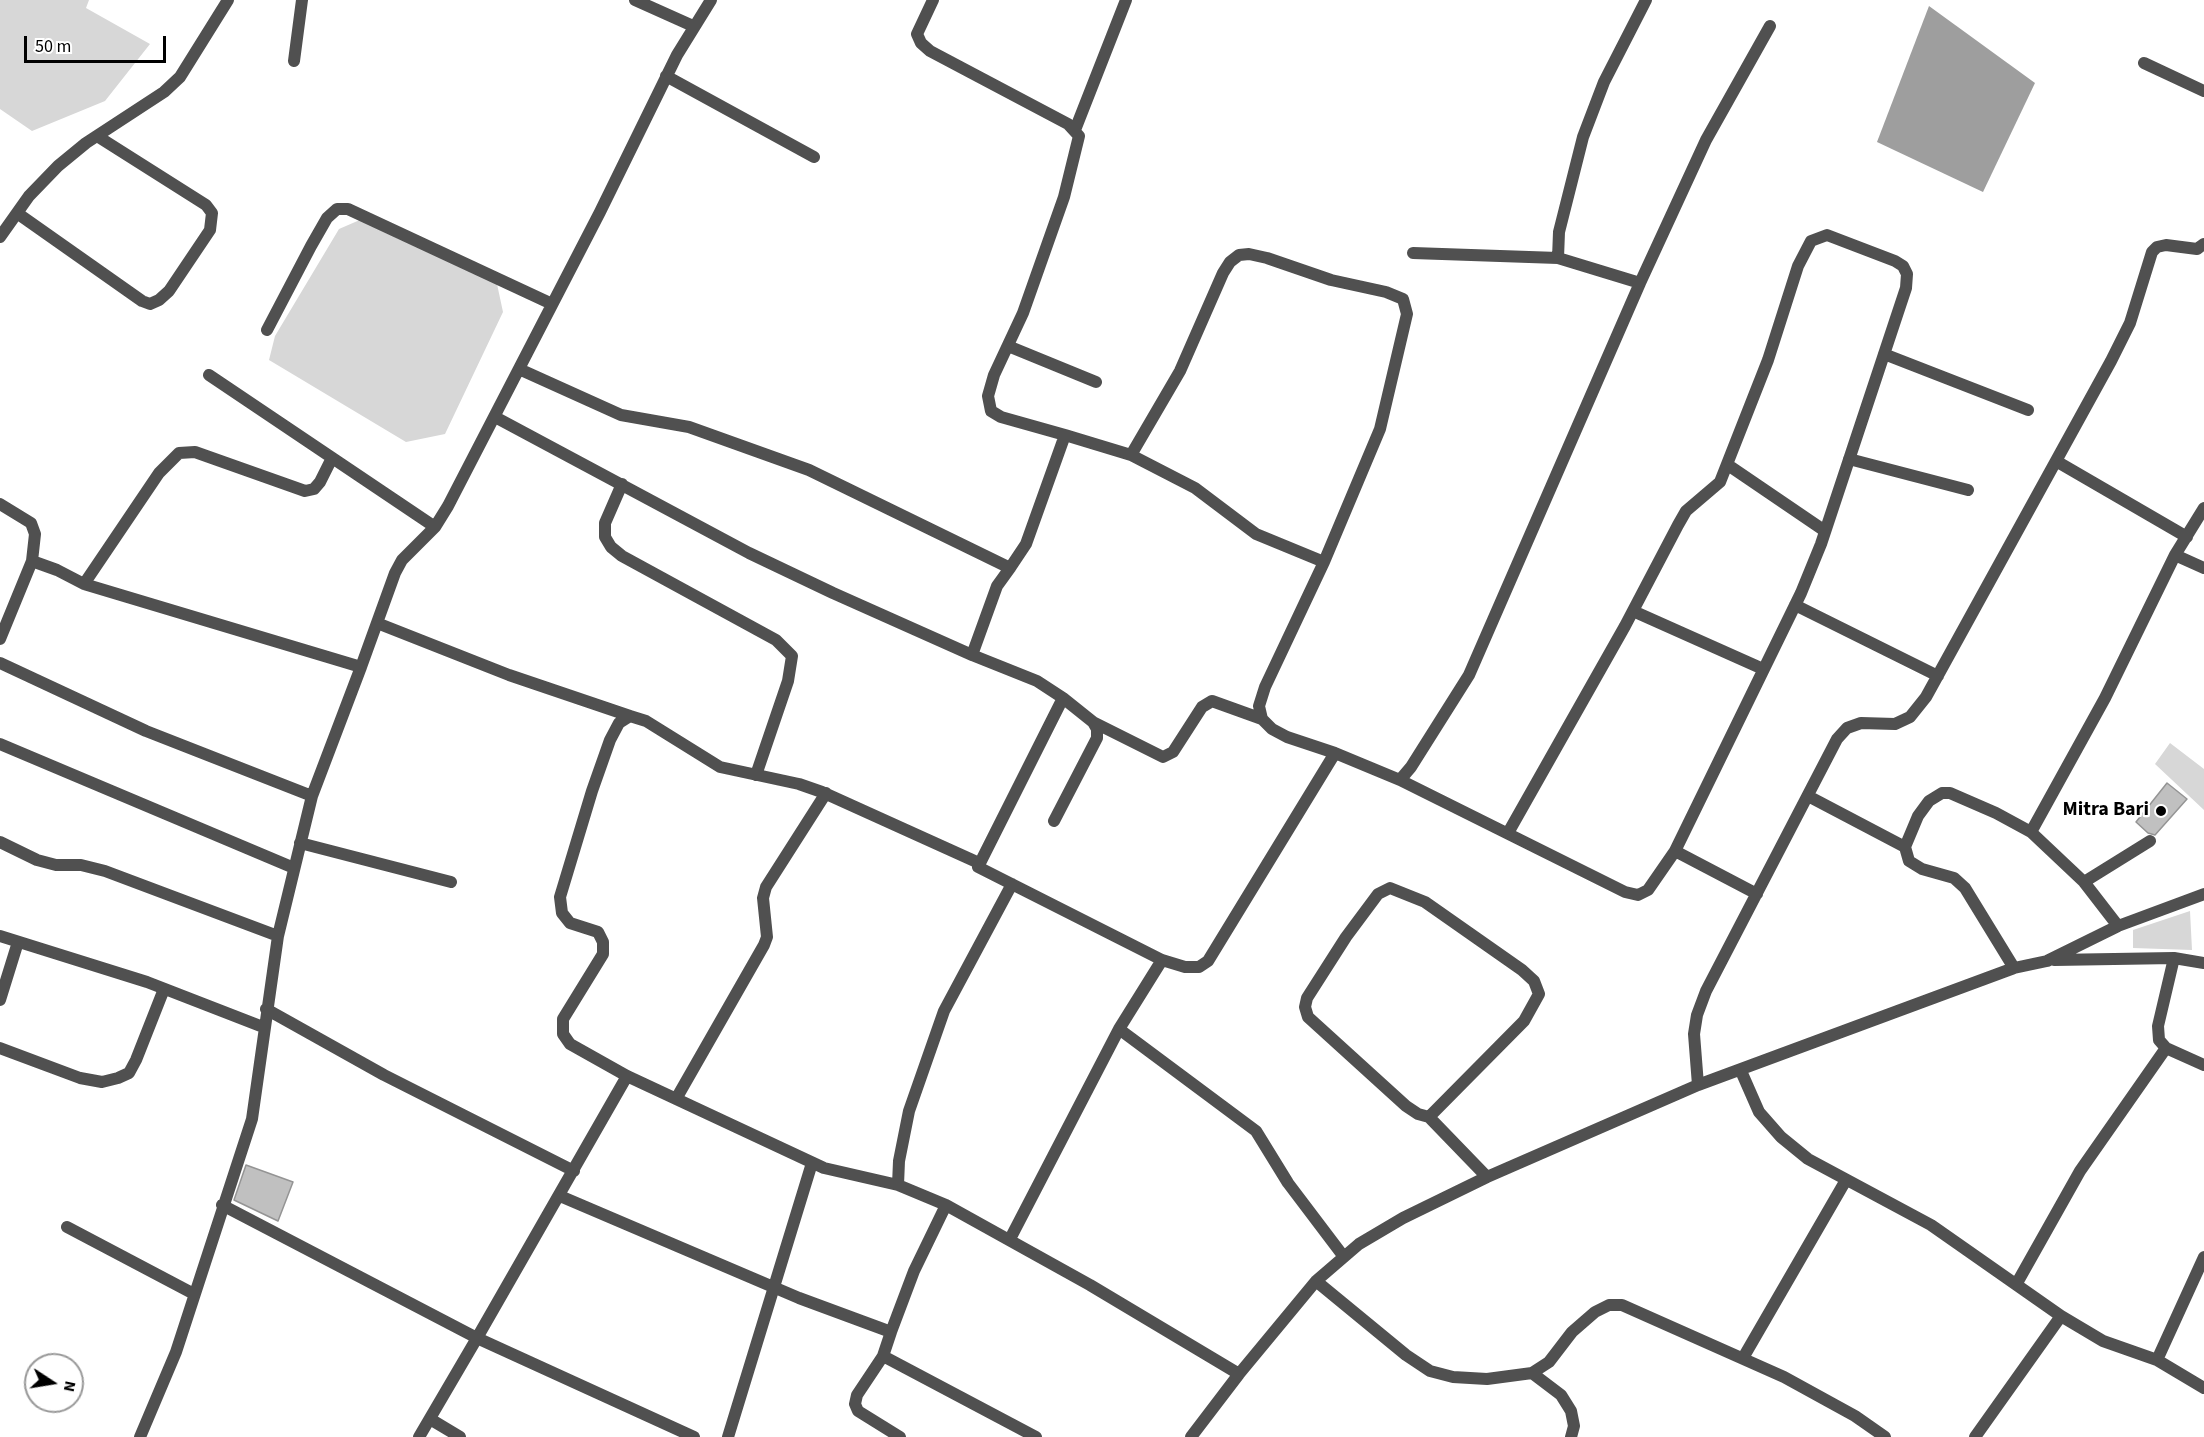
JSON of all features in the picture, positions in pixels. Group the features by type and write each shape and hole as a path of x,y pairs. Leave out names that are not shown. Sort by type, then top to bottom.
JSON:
{"street":[{"path":"0,237 16,213 58,166 97,136 165,92 180,77 228,0"},
{"path":"294,61 302,0"},
{"path":"635,0 693,26"},
{"path":"140,1437 176,1352 222,1205 252,1119 263,1027 278,936 312,796 402,560 435,527 495,417 666,76 693,26 711,0"},
{"path":"933,0 917,34 921,43 930,51 1068,124 1079,136 1064,197 1023,313 988,396 991,411 1000,417 1131,455 1195,488 1256,534 1324,561"},
{"path":"1075,130 1126,0"},
{"path":"1558,258 1559,232 1583,137 1604,82 1646,0"},
{"path":"1400,780 1411,767 1469,675 1640,283 1706,140 1770,26"},
{"path":"2144,63 2204,91"},
{"path":"666,76 814,157"},
{"path":"16,213 142,301 150,304 169,291 210,230 212,213 206,205 97,136"},
{"path":"267,330 316,236 327,218 337,209 348,209 552,304"},
{"path":"495,417 770,563 972,655 1037,681 1093,722 1163,758 1173,752 1202,707 1212,701 1262,719 1272,729 1287,736 1400,780 1625,892 1638,895 1648,890 1675,851 1795,605 1825,531 1906,288 1907,274 1903,266 1827,235 1811,241 1798,266 1768,360 1720,482 1686,511 1633,611 1508,833"},
{"path":"1698,1085 1694,1034 1696,1015 1706,991 1837,739 1847,728 1861,723 1896,724 1910,717 1938,676 2130,323 2152,252 2157,247 2166,245 2202,249"},
{"path":"1413,253 1558,258 1640,283"},
{"path":"1131,455 1180,370 1223,273 1230,262 1239,255 1267,258 1331,280 1386,292 1403,299 1407,314 1380,429 1324,561 1265,687 1259,706 1262,719"},
{"path":"1008,346 1096,382"},
{"path":"1884,354 2028,410"},
{"path":"519,369 621,415 689,427 809,470 1010,568"},
{"path":"209,375 435,527"},
{"path":"972,655 997,586 1026,544 1065,435"},
{"path":"84,584 159,473 178,453 195,452 305,491 314,489 320,482 332,458"},
{"path":"1849,459 1968,490"},
{"path":"2056,461 2187,537"},
{"path":"1728,465 1825,531"},
{"path":"622,484 605,523 605,537 611,547 622,556 776,640 792,656 788,681 756,775"},
{"path":"0,504 31,522 35,534 32,561 0,639"},
{"path":"2031,832 2105,698 2175,555 2204,508"},
{"path":"2175,555 2204,568"},
{"path":"32,561 57,570 84,584 361,668"},
{"path":"1795,605 1938,676"},
{"path":"1633,611 1763,669"},
{"path":"377,623 509,675 646,721 720,767 799,784 826,794 979,863"},
{"path":"0,663 146,730 312,796"},
{"path":"1063,698 978,867 1162,960 1185,967 1199,967 1209,961 1335,753"},
{"path":"630,716 619,723 610,740 560,897 562,914 570,923 598,932 603,942 603,954 563,1019 563,1034 570,1044 627,1076 812,1163 824,1168 898,1185 946,1205 1010,1239 1239,1374"},
{"path":"1054,821 1097,738 1097,729 1093,722"},
{"path":"0,744 294,868"},
{"path":"2014,968 1965,888 1954,878 1922,869 1909,861 1905,847 1918,816 1929,801 1942,793 1988,809 2031,832 2084,882 2118,926"},
{"path":"676,1099 764,945 767,937 763,898 766,887 826,794"},
{"path":"1808,796 1905,847"},
{"path":"2084,882 2150,841"},
{"path":"0,842 37,860 56,865 81,864 105,871 278,936"},
{"path":"300,843 451,882"},
{"path":"1675,851 1757,894"},
{"path":"898,1185 899,1161 909,1111 944,1011 1012,884"},
{"path":"1429,1117 1524,1021 1539,994 1534,981 1522,970 1425,902 1390,888 1378,894 1363,910 1307,998 1305,1007 1308,1017 1406,1106 1418,1114 1429,1117 1487,1177"},
{"path":"2047,961 2118,926 2204,894"},
{"path":"0,936 164,988 263,1027"},
{"path":"0,1000 18,942"},
{"path":"2174,958 2158,1026 2159,1041 2166,1048 2204,1065"},
{"path":"1191,1437 1239,1374 1316,1281 1359,1244 1402,1218 1487,1177 1698,1085 1741,1071 2014,968 2047,961 2174,958 2204,963"},
{"path":"1010,1239 1119,1029 1162,960"},
{"path":"0,1048 80,1078 102,1082 118,1078 129,1073 136,1060 164,988"},
{"path":"266,1009 384,1075 574,1171"},
{"path":"1119,1029 1256,1131 1288,1183 1344,1257"},
{"path":"2017,1283 2080,1171 2166,1048"},
{"path":"1741,1071 1759,1112 1780,1137 1808,1159 1931,1225 2017,1283 2061,1316 2103,1341 2157,1360 2204,1388"},
{"path":"419,1437 560,1196 627,1076"},
{"path":"728,1437 772,1286 812,1163"},
{"path":"1743,1358 1846,1180"},
{"path":"560,1196 772,1286 891,1332"},
{"path":"222,1205 477,1338 694,1437"},
{"path":"900,1437 858,1410 855,1404 857,1395 883,1356 914,1271 946,1205"},
{"path":"67,1227 194,1294"},
{"path":"2157,1360 2204,1257"},
{"path":"1316,1281 1406,1355 1430,1371 1453,1377 1487,1379 1532,1373 1549,1362 1572,1332 1595,1312 1609,1305 1622,1305 1638,1310 1784,1377 1855,1416 1884,1437"},
{"path":"1975,1437 2061,1316"},
{"path":"883,1356 1036,1437"},
{"path":"1532,1373 1561,1395 1571,1411 1574,1426 1571,1437"},
{"path":"430,1419 460,1437"}],"shaded area":[{"path":"0,0 89,0 86,8 150,44 105,101 32,131 0,109"},
{"path":"1929,6 2035,83 1983,192 1877,142"},
{"path":"369,216 497,284 503,312 445,434 406,442 269,360 275,336 339,229"},
{"path":"2170,743 2204,769 2204,810 2155,764"},
{"path":"2190,911 2192,950 2133,948 2133,930"}],"building":[{"name":"Mitra Bari","path":"2167,783 2187,799 2155,835 2148,833 2136,822"},
{"path":"246,1165 293,1182 278,1221 234,1200"}],"place":[{"name":"Mitra Bari","path":"2161,811"}]}
